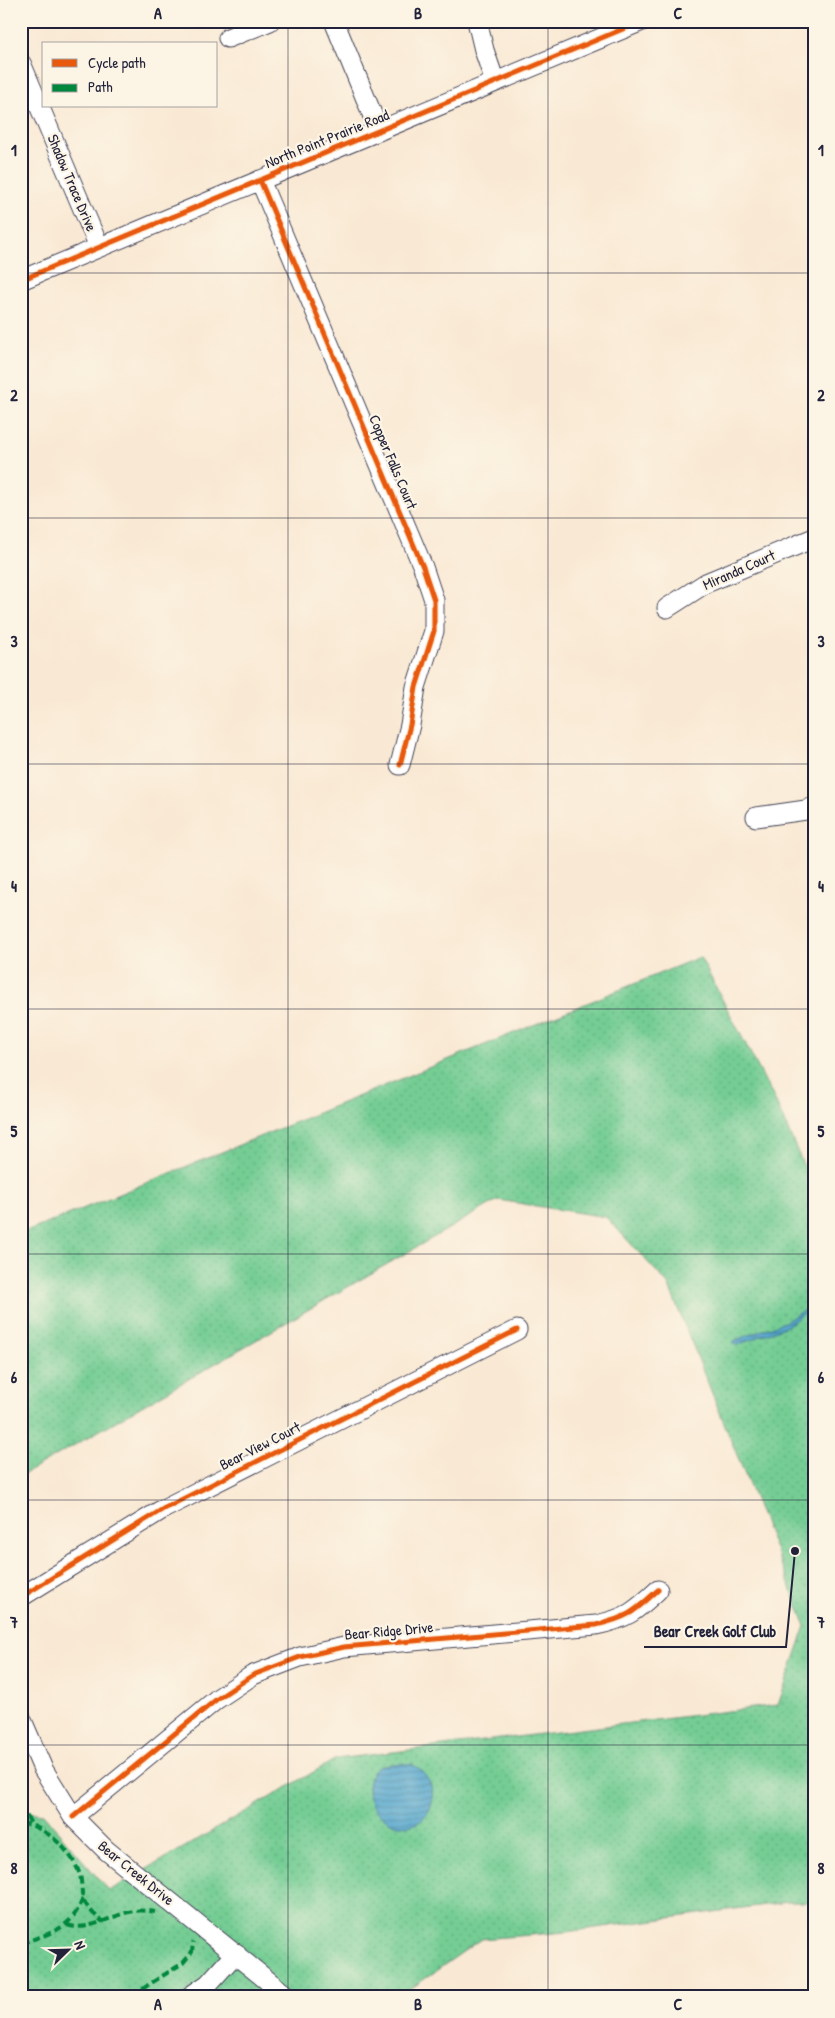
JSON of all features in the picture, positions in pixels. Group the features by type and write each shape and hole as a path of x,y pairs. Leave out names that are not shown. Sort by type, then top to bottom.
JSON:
{"street":[{"path":"228,38 270,21"},
{"path":"334,21 378,131"},
{"path":"477,21 495,82"},
{"name":"North Point Prairie Road","path":"21,280 642,21"},
{"name":"Shadow Trace Drive","path":"21,63 25,85 99,247"},
{"name":"Copper Falls Court","path":"260,180 423,567 434,600 434,631 416,687 410,725 400,765"},
{"name":"Miranda Court","path":"667,608 706,583 814,538"},
{"path":"756,817 806,810 814,807"},
{"name":"Bear View Court","path":"21,1597 163,1509 517,1330"},
{"name":"Bear Ridge Drive","path":"73,1817 217,1699 253,1675 290,1660 344,1648 596,1625 614,1621 633,1613 658,1590"},
{"name":"Bear Creek Drive","path":"21,1718 43,1769 73,1817 106,1850 236,1953 288,1997"},
{"path":"189,1997 208,1984 236,1953"}],"green space":[{"path":"700,957 773,1096 814,1189 814,1902 787,1902 566,1932 481,1939 399,1997 21,1997 21,1811 43,1814 109,1891 336,1759 778,1705 806,1626 668,1284 606,1217 498,1200 21,1476 21,1234"}],"water":[{"path":"814,1304 814,1310 808,1310 787,1326 737,1345 733,1344 733,1341 785,1322"},
{"path":"412,1764 424,1773 430,1785 432,1797 430,1808 424,1818 415,1824 404,1826 391,1822 377,1812 370,1801 368,1788 372,1775 381,1766"}],"marked path":[{"path":"21,1805 31,1824"},
{"path":"21,1823 49,1834 71,1857 80,1875 84,1902 91,1912 103,1922"},
{"path":"21,1944 50,1933 66,1924 78,1909 83,1898"},
{"path":"67,1925 75,1927 93,1925 127,1913 140,1911 155,1912"},
{"path":"133,1997 183,1963 192,1952 193,1942"},
{"path":"21,1994 40,1997"}],"cycle path":[{"path":"21,280 642,21"},
{"path":"260,180 423,567 434,600 434,631 416,687 410,725 400,765"},
{"path":"21,1597 163,1509 517,1330"},
{"path":"73,1817 217,1699 253,1675 300,1657 344,1647 596,1625 623,1617 643,1604 658,1590"}],"place":[{"name":"Bear Creek Golf Club","path":"795,1551"}]}
